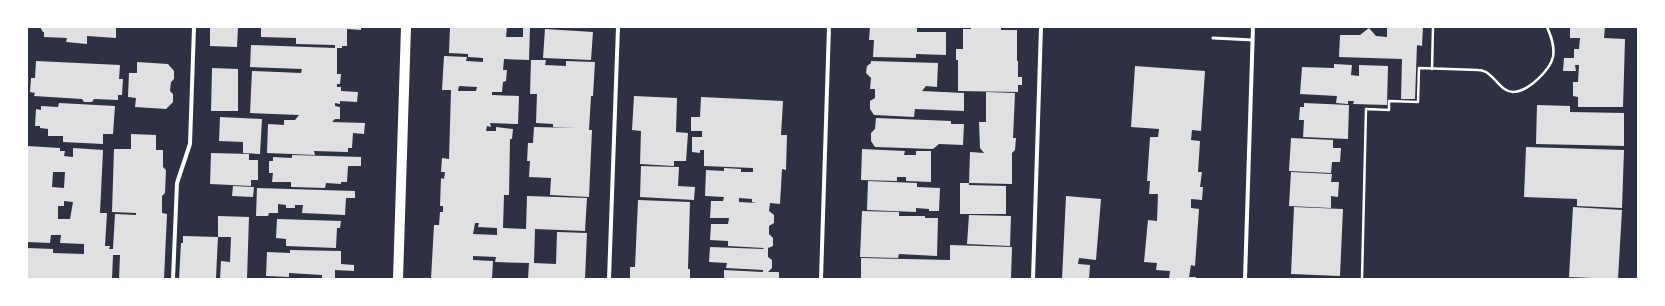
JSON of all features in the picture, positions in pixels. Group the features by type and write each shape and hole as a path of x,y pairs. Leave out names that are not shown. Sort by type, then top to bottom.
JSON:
{"main road":[{"path":"398,279 406,27"}],"street":[{"path":"173,279 177,183 190,144 194,27"},
{"path":"609,279 618,27"},
{"path":"821,279 829,27"},
{"path":"1033,279 1041,27"},
{"path":"1245,279 1253,27"}],"lane":[{"path":"1213,38 1253,40"}],"path":[{"path":"1432,69 1433,27"},
{"path":"1362,279 1366,109 1389,110 1389,101 1418,102 1419,68 1478,70 1486,72 1496,79 1506,90 1514,92 1523,90 1545,72 1552,58 1554,46 1547,27"}],"building":[{"path":"40,27 116,27 116,38 87,36 87,44 66,42 67,38 44,37 44,32"},
{"path":"210,27 238,27 237,47 210,46"},
{"path":"261,27 361,27 361,30 347,29 347,46 337,48 337,74 341,74 340,84 337,84 337,87 341,87 341,91 358,92 357,102 340,101 340,104 335,103 335,106 340,107 340,119 335,119 332,122 365,123 364,134 353,133 352,148 348,148 348,152 314,151 315,155 267,153 268,124 284,125 284,120 295,120 299,115 250,113 252,71 301,73 302,69 250,67 251,45 335,48 335,45 296,44 296,38 261,37"},
{"path":"450,27 507,27 506,37 523,37 523,27 530,27 529,60 504,59 503,70 507,70 506,81 503,82 502,92 492,92 492,95 519,96 518,124 490,123 491,127 487,126 486,131 496,131 496,127 513,129 512,139 510,139 509,195 504,195 503,228 526,229 527,196 587,198 585,231 535,229 534,263 556,264 557,232 587,233 585,279 528,279 529,263 495,262 496,257 473,256 473,260 493,261 492,279 431,279 434,225 439,225 440,212 443,212 443,206 440,206 441,178 444,179 445,172 441,172 442,158 449,159 451,90 442,90 444,56 467,57 466,61 483,62 483,58 468,57 468,54 449,53","holes":["459,86 477,87 476,91 458,91","475,223 479,223 478,227 497,228 497,235 473,234"]},
{"path":"870,27 917,27 917,32 946,32 946,55 916,54 916,58 873,57 874,40 869,40"},
{"path":"971,27 1001,27 1001,30 1017,30 1018,77 1022,77 1022,85 1018,85 1018,92 958,91 958,60 956,60 956,49 963,49 963,29 971,29"},
{"path":"1387,27 1423,27 1422,46 1417,45 1415,99 1401,99 1402,59 1339,57 1340,35 1360,35 1369,28 1376,36 1387,37"},
{"path":"1570,27 1605,27 1604,38 1625,39 1623,107 1578,107 1578,97 1573,96 1573,82 1578,82 1579,65 1575,65 1576,71 1563,71 1564,58 1574,58 1574,49 1579,49 1580,38 1570,38"},
{"path":"545,29 593,32 591,60 543,58"},
{"path":"531,60 546,60 545,65 566,66 566,61 595,62 589,130 592,130 589,197 550,195 551,178 529,177 530,161 527,161 528,143 533,143 534,127 577,128 553,127 553,124 536,123 537,94 530,94"},
{"path":"36,61 120,65 119,79 123,79 122,95 118,95 118,100 94,99 92,102 84,102 82,99 34,96 35,93 30,92 31,78 35,78"},
{"path":"871,61 938,63 937,87 926,86 922,91 964,93 964,111 915,109 914,117 874,115 870,109 870,101 875,98 875,89 870,89 871,78 866,73 867,66 871,63"},
{"path":"137,62 168,64 174,71 174,79 171,82 170,91 173,94 173,102 166,109 135,107 136,98 128,97 129,73 137,73"},
{"path":"1334,64 1352,65 1351,75 1359,76 1359,65 1388,66 1387,105 1353,104 1354,101 1348,101 1348,104 1336,103 1337,96 1300,94 1302,67 1334,68"},
{"path":"1135,66 1205,71 1201,131 1192,130 1191,140 1200,141 1198,172 1202,172 1200,187 1203,187 1202,200 1191,199 1191,208 1199,209 1195,266 1191,265 1189,277 1196,277 1196,279 1169,279 1170,271 1156,270 1157,263 1144,262 1148,220 1157,221 1158,194 1149,194 1150,181 1147,181 1150,137 1158,137 1159,129 1131,127"},
{"path":"212,68 238,69 238,111 211,111"},
{"path":"986,92 1015,93 1013,138 1016,138 1015,150 1012,153 1012,184 969,183 970,152 984,153 980,148 979,122 986,122"},
{"path":"634,96 677,98 676,132 688,133 686,161 674,161 674,166 640,164 641,131 632,130"},
{"path":"701,97 783,101 781,135 787,135 786,170 782,169 780,204 770,203 769,211 774,215 774,223 769,226 769,234 773,238 773,246 768,248 768,257 772,260 772,268 768,272 779,272 779,279 724,279 724,270 763,272 763,270 726,268 727,263 709,262 710,247 764,248 728,246 728,241 710,240 711,224 728,224 729,218 710,218 711,201 723,201 724,197 705,196 706,170 724,171 724,168 741,169 741,172 753,172 753,168 704,166 704,150 700,150 700,153 692,152 692,137 702,137 702,131 691,131 691,117 700,117","holes":["739,198 752,199 752,202 757,203 739,202"]},
{"path":"59,103 115,106 113,134 103,134 103,144 63,142 63,136 48,136 48,129 35,126 36,109 41,110 41,106 58,107"},
{"path":"1304,103 1349,105 1348,139 1303,137 1304,120 1299,120 1300,107 1304,107"},
{"path":"1537,105 1570,106 1570,112 1624,113 1624,146 1536,144"},
{"path":"220,117 262,119 260,154 243,153 243,142 219,141"},
{"path":"876,118 951,121 951,124 964,124 963,145 939,144 933,149 875,147 871,141 871,133 875,129"},
{"path":"131,134 156,135 156,150 163,150 163,167 166,170 165,193 162,196 162,213 167,214 164,279 119,279 120,255 113,255 112,279 27,279 27,248 53,249 53,253 84,254 84,244 60,243 61,235 51,235 50,243 27,242 27,146 60,148 60,151 65,151 64,156 73,157 73,148 103,150 100,213 107,213 105,246 110,246 109,249 113,249 115,214 136,215 136,213 112,212 114,149 131,149","holes":["53,172 65,172 64,188 52,187","64,201 73,202 70,219 58,219 58,206 64,206"]},
{"path":"1291,138 1333,140 1333,148 1341,148 1340,162 1332,162 1331,173 1289,171"},
{"path":"1526,147 1624,150 1622,208 1577,206 1577,199 1524,197"},
{"path":"862,149 905,151 904,155 916,155 916,151 931,151 931,182 906,181 906,177 897,177 897,181 861,180"},
{"path":"211,153 249,154 249,160 258,160 258,180 251,180 251,186 210,184"},
{"path":"292,155 361,157 361,166 348,166 347,182 341,182 341,184 326,183 325,188 291,187 291,182 272,182 273,173 269,173 269,161 273,161 273,157 292,158"},
{"path":"641,166 679,167 678,186 695,187 694,200 640,197"},
{"path":"1291,172 1332,174 1331,182 1339,182 1338,197 1331,196 1331,208 1289,206"},
{"path":"868,181 917,183 917,187 940,188 939,211 929,211 929,209 916,208 916,212 867,210"},
{"path":"960,183 969,183 969,185 1006,186 1006,214 960,214"},
{"path":"233,186 254,187 253,197 232,196"},
{"path":"257,188 355,191 355,198 346,198 345,215 302,213 303,205 295,205 295,208 286,208 286,205 278,204 278,213 269,213 268,216 256,216"},
{"path":"1066,196 1101,199 1096,260 1079,258 1078,264 1090,265 1089,279 1062,279"},
{"path":"638,200 690,202 688,269 690,269 690,279 630,279 630,267 635,267"},
{"path":"1294,207 1343,209 1340,276 1291,274"},
{"path":"1573,207 1622,210 1618,279 1569,277"},
{"path":"862,211 899,212 899,216 925,216 925,218 938,218 937,256 899,254 898,258 860,257"},
{"path":"969,215 1011,216 1010,246 967,244"},
{"path":"218,216 249,217 247,279 220,279 221,261 230,262 231,237 218,237"},
{"path":"277,219 341,221 340,228 337,228 336,248 286,246 286,239 276,238"},
{"path":"183,236 218,237 216,278 179,279 181,243 183,243"},
{"path":"950,245 1012,247 1011,279 861,279 861,258 950,260"},
{"path":"290,250 341,251 341,264 354,265 354,271 335,270 335,278 322,278 322,275 289,273 289,277 266,276 267,252 290,253"}]}
